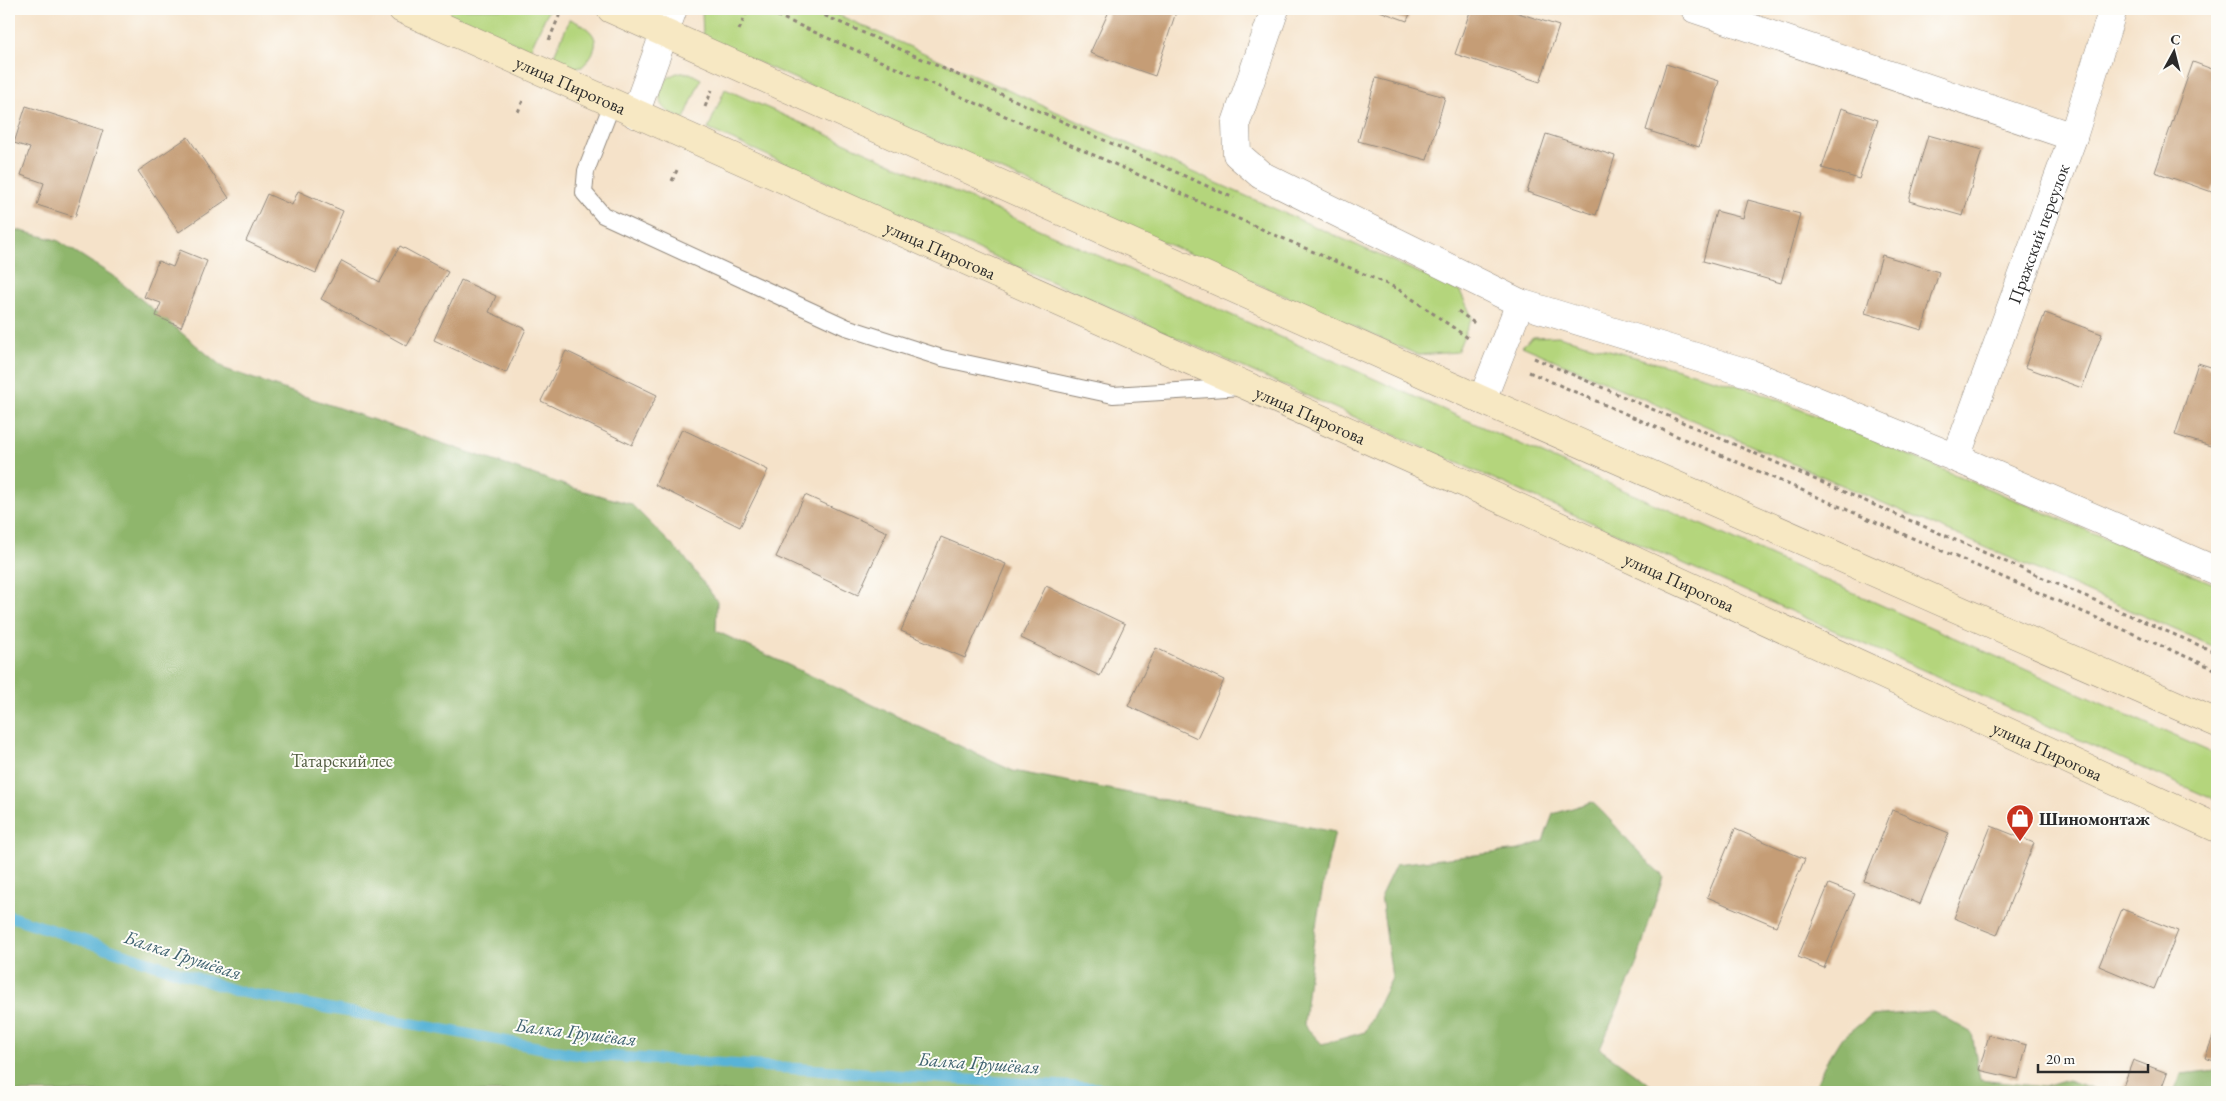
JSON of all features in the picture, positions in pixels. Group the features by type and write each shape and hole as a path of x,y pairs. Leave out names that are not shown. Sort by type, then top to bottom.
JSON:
{"main road":[{"name":"улица Пирогова","path":"402,9 1487,493 2217,828"},
{"path":"611,9 669,21 726,60 1482,400 2217,723"}],"street":[{"path":"1275,9 1236,124 1237,154 1262,175 1520,303 1751,374 1956,458 2217,571"},
{"path":"1696,9 2073,137"},
{"name":"Пражский переулок","path":"1956,458 2073,137 2113,9"},
{"path":"623,109 669,21"},
{"path":"1482,400 1520,303"}],"lane":[{"path":"623,109 586,171 584,193 603,215 846,327 942,358 1113,395 1248,386"}],"path":[{"path":"672,181 748,9"}],"green space":[{"path":"436,9 549,9 530,50"},
{"path":"702,9 825,9 1460,291 1472,317 1457,352 1418,355 703,38"},
{"path":"570,19 587,28 595,39 593,51 582,67 568,68 551,62"},
{"path":"677,73 690,73 701,79 684,119 669,112 664,107 660,96 660,90 666,80"},
{"path":"725,89 2217,755 2217,801 708,129"},
{"name":"Татарский лес","path":"9,228 57,240 113,276 225,369 573,488 631,504 684,557 717,601 716,631 1013,771 1335,832 1316,928 1304,1025 1322,1044 1365,1032 1392,978 1381,895 1396,864 1519,850 1543,841 1553,814 1592,802 1663,876 1636,965 1600,1049 1660,1092 9,1092"},
{"path":"1558,336 1754,390 2217,585 2217,648 1522,346 1533,337"},
{"path":"1933,1011 1972,1033 1980,1080 2044,1087 2068,1080 2104,1092 1813,1092 1824,1066 1840,1040 1870,1016"},
{"path":"2217,1070 2217,1092 2175,1092 2181,1074"}],"building":[{"path":"1110,9 1168,9 1176,12 1155,76 1090,53"},
{"path":"1374,9 1412,9 1407,21"},
{"path":"1471,9 1506,9 1559,26 1540,82 1455,54"},
{"path":"2193,62 2217,71 2217,176 2212,192 2155,172"},
{"path":"1666,64 1719,81 1699,147 1646,130"},
{"path":"1376,78 1445,97 1427,160 1358,141"},
{"path":"26,106 103,130 75,217 37,205 44,183 21,175 30,148 14,143"},
{"path":"1841,108 1878,120 1859,179 1822,168"},
{"path":"1546,134 1615,156 1596,215 1527,192"},
{"path":"1928,135 1982,150 1963,216 1909,201"},
{"path":"188,137 229,198 179,232 138,171"},
{"path":"298,191 343,211 316,273 246,241 267,194 292,205"},
{"path":"1748,200 1800,214 1781,283 1703,261 1716,211 1743,218"},
{"path":"400,246 448,272 407,346 321,299 342,261 380,282"},
{"path":"180,250 207,261 181,327 156,316 161,303 144,297 158,261 173,267"},
{"path":"1882,255 1939,272 1922,330 1865,313"},
{"path":"461,280 496,296 489,312 526,329 506,373 434,340"},
{"path":"2045,313 2102,334 2082,388 2025,367"},
{"path":"566,351 657,395 632,445 541,401"},
{"path":"2198,363 2217,369 2217,448 2175,435"},
{"path":"682,429 768,470 740,527 655,485"},
{"path":"805,495 887,532 858,595 776,557"},
{"path":"941,537 1006,564 965,658 901,631"},
{"path":"1046,586 1125,624 1100,676 1021,638"},
{"path":"1156,648 1224,680 1197,738 1128,706"},
{"path":"1892,810 1949,833 1920,904 1864,881"},
{"path":"1991,826 2034,843 1997,935 1954,918"},
{"path":"1735,829 1805,859 1776,926 1707,897"},
{"path":"1829,884 1855,894 1824,968 1798,957"},
{"path":"2122,909 2178,931 2154,989 2099,966"},
{"path":"2217,1026 2217,1062 2205,1058"},
{"path":"1989,1035 2027,1045 2018,1079 1979,1070"},
{"path":"2133,1060 2167,1073 2160,1092 2131,1092 2122,1089"}],"waterway":[{"name":"Балка Грушёвая","path":"9,916 236,991 574,1054 1155,1092"}],"place":[{"name":"Шиномонтаж","path":"2020,842"}]}
